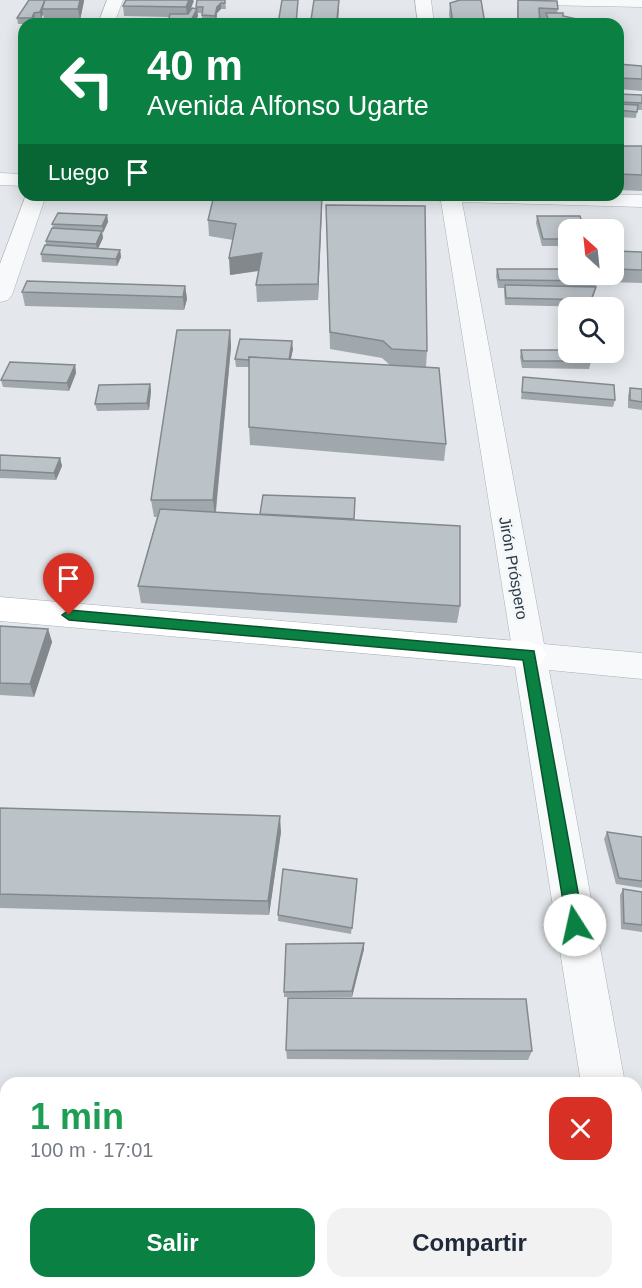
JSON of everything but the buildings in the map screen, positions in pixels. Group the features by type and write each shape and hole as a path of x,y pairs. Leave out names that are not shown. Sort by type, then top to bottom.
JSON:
{"main road":[{"path":"0,609 529,655"}],"street":[{"path":"108,18 115,0"},
{"path":"423,0 425,18"},
{"path":"540,0 642,2"},
{"path":"0,179 18,180"},
{"path":"624,200 642,201"},
{"path":"0,295 34,201"},
{"name":"Jirón Próspero","path":"451,201 602,1077"},
{"path":"529,655 642,666"}],"route":[{"path":"69,615 529,655 575,925"}]}
